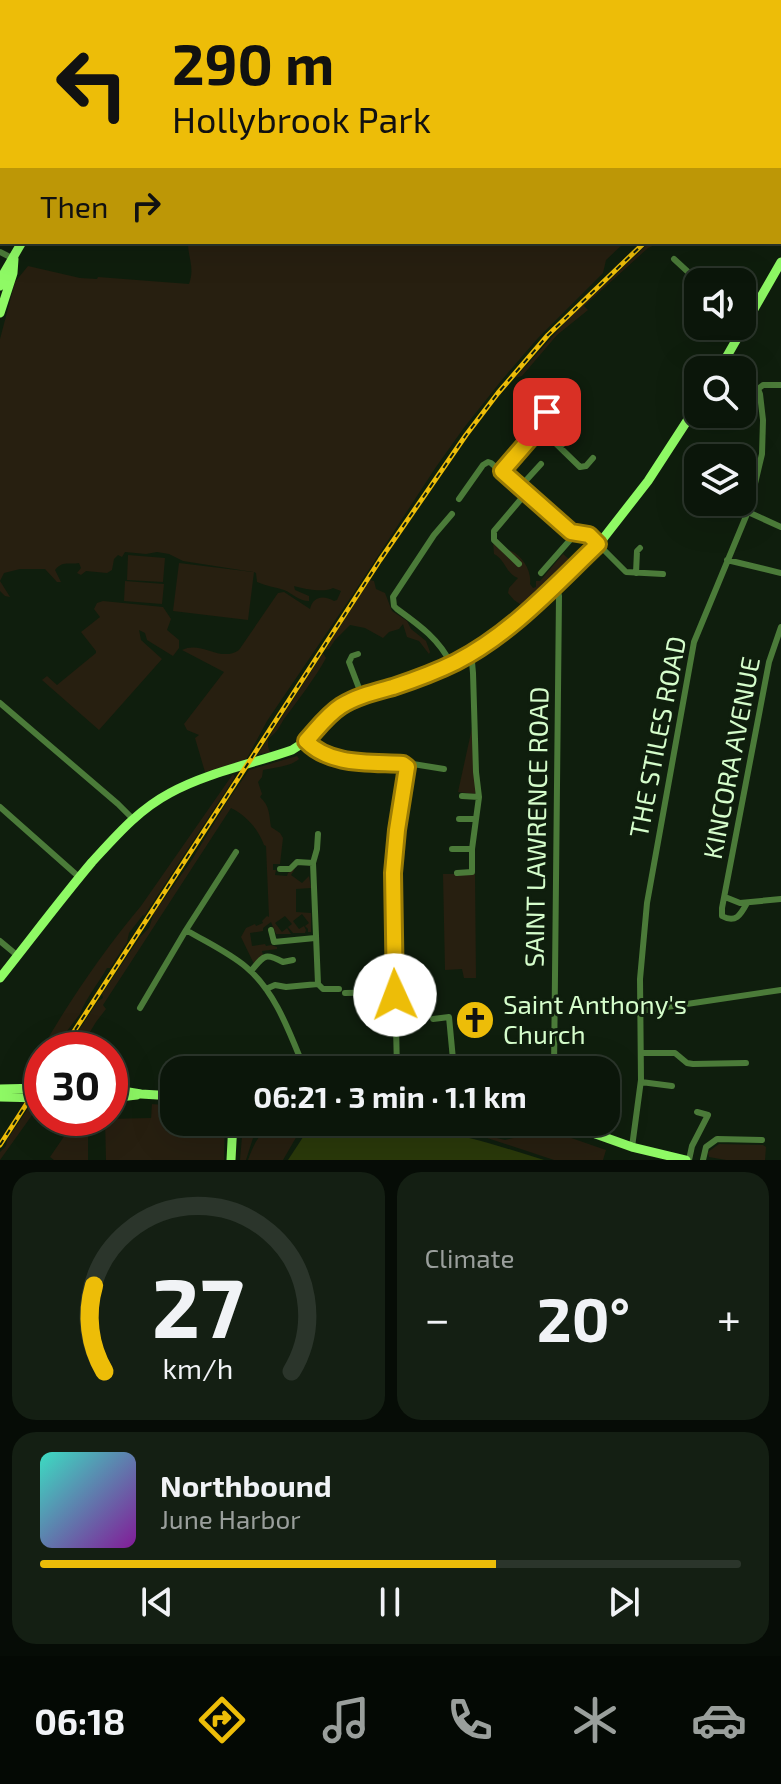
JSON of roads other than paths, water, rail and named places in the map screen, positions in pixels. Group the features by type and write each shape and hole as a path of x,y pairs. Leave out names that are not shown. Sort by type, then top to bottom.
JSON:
{"main road":[{"path":"0,286 21,244"},
{"path":"0,313 13,273 14,259"},
{"path":"756,302 781,262"},
{"path":"0,978 79,877 132,818 156,800 188,784 292,750 306,741 334,711 362,696 451,664 502,633 598,544 655,471 684,426"},
{"path":"0,1089 24,1088"},
{"path":"128,1092 160,1095"},
{"path":"128,1097 141,1094"},
{"path":"0,1097 24,1098"},
{"path":"231,1160 232,1136"},
{"path":"601,1136 687,1160"}],"street":[{"path":"0,252 14,259"},
{"path":"674,259 684,268"},
{"path":"758,389 763,385 781,385"},
{"name":"THE STILES ROAD","path":"756,479 762,454 763,420 758,389"},
{"path":"502,471 548,415 533,400"},
{"path":"540,428 580,467 586,466 593,458"},
{"path":"560,447 575,430"},
{"path":"459,499 485,463 491,463 571,532 606,534"},
{"path":"520,487 541,464"},
{"path":"519,564 493,536 527,492"},
{"path":"451,664 429,633 397,609 393,602 395,592 452,514"},
{"name":"THE STILES ROAD","path":"632,1147 641,1082 640,979 647,903 694,642 746,516"},
{"path":"756,516 781,527"},
{"path":"541,573 570,540 571,532"},
{"path":"584,533 618,562 623,571 663,574"},
{"path":"636,573 637,551 640,548"},
{"path":"727,560 781,573"},
{"name":"SAINT LAWRENCE ROAD","path":"554,587 559,594 554,1056"},
{"name":"KINCORA AVENUE","path":"747,903 739,917 728,919 722,916 769,662 781,627"},
{"path":"358,654 352,656 349,662 362,696"},
{"path":"457,873 472,872 479,797 473,673 468,655"},
{"path":"0,703 132,818"},
{"path":"306,741 319,752 342,760 444,769"},
{"path":"397,1056 393,873 406,766"},
{"path":"462,796 479,797"},
{"path":"0,807 79,877"},
{"path":"459,819 476,819"},
{"path":"318,834 313,863 318,984 323,989 342,991 395,992"},
{"path":"452,849 472,849"},
{"path":"140,1008 236,852"},
{"path":"280,869 290,869 297,862 297,852"},
{"path":"297,862 313,863"},
{"name":"KINCORA AVENUE","path":"725,897 733,902 747,903 781,899"},
{"path":"186,930 251,971 273,999 299,1056"},
{"path":"271,930 274,942 315,938"},
{"path":"0,941 18,956"},
{"path":"251,971 268,956 283,962 293,960"},
{"path":"266,989 275,985 318,984"},
{"path":"640,1011 781,990"},
{"path":"433,1019 449,1017 453,1056"},
{"path":"642,1053 672,1053 693,1064 746,1063"},
{"path":"641,1082 672,1086"},
{"path":"687,1160 708,1115 697,1112"},
{"path":"703,1160 706,1147 717,1139 762,1140"}],"railway":[{"path":"74,1032 380,560 466,435 548,335 643,244"},
{"path":"0,1145 24,1108"}],"place":[{"name":"Saint Anthony's Church","path":"475,1020"}]}
